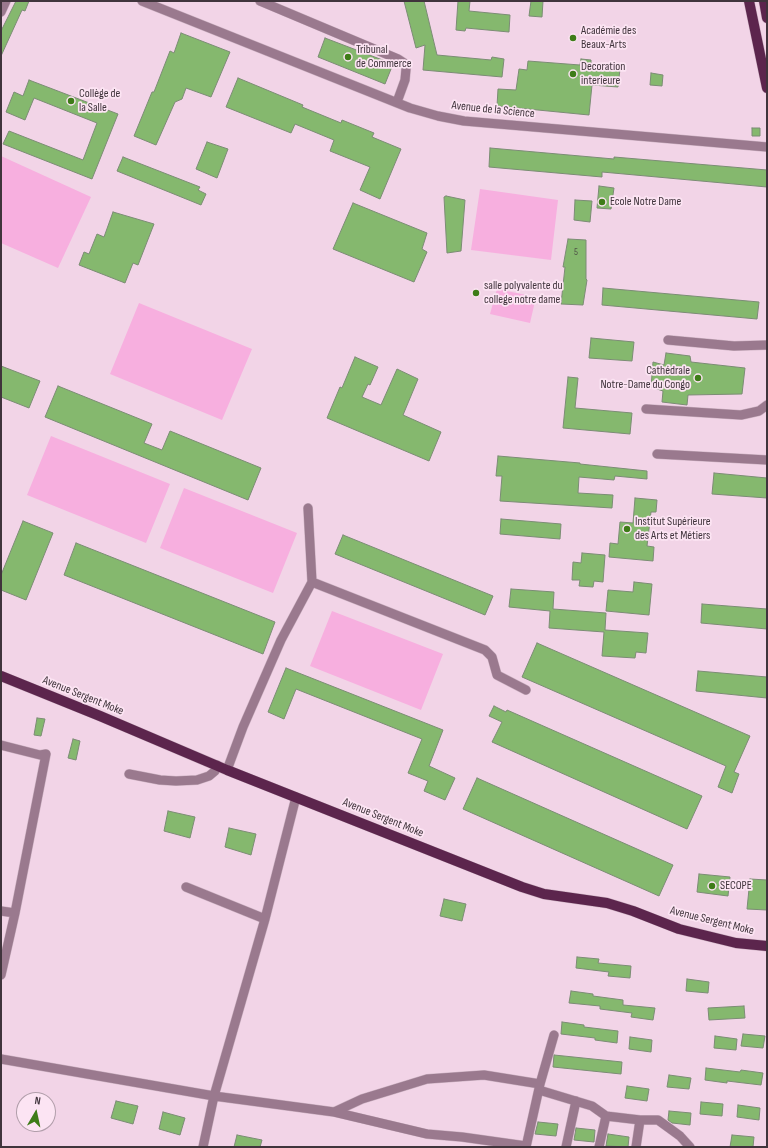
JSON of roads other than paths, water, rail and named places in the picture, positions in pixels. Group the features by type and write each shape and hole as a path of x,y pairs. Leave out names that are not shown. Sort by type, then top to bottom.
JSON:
{"main road":[{"path":"749,1 767,88"},
{"path":"764,1 767,18"},
{"name":"Avenue Sergent Moke","path":"1,676 227,770 532,891 607,903 633,911 679,929 736,943 767,946"}],"street":[{"path":"1,12 6,1"},
{"name":"Avenue de la Science","path":"142,1 397,102 438,116 464,121 767,147"},
{"path":"260,1 398,59 404,63 406,69 405,80 397,102"},
{"path":"668,340 734,346 767,345"},
{"path":"646,409 741,415 759,411 767,405"},
{"path":"657,454 767,460"},
{"path":"227,770 243,727 281,640 312,582 308,508"},
{"path":"312,582 485,650 492,657 497,675 526,690"},
{"path":"1,745 40,756 46,754 15,913 1,975"},
{"path":"129,774 160,780 198,780 209,776 215,771 217,765"},
{"path":"203,1147 214,1096 265,919 296,797"},
{"path":"186,887 265,919"},
{"path":"1,910 15,913"},
{"path":"1,1059 214,1096 334,1112 413,1132 462,1137 526,1147 539,1087 554,1035"},
{"path":"334,1112 362,1099 427,1079 484,1075 539,1087 592,1106 606,1116 640,1120 658,1120 680,1136 690,1147"},
{"path":"566,1147 576,1101"},
{"path":"600,1147 606,1116"},
{"path":"636,1147 640,1120"}],"place":[{"name":"Académie des Beaux-Arts","path":"573,38"},
{"name":"Tribunal de Commerce","path":"348,57"},
{"name":"Decoration interieure","path":"573,74"},
{"name":"Collège de la Salle","path":"71,101"},
{"name":"Ecole Notre Dame","path":"602,202"},
{"name":"salle polyvalente du college notre dame","path":"476,293"},
{"name":"Cathédrale Notre-Dame du Congo","path":"698,378"},
{"name":"Institut Supérieure des Arts et Métiers","path":"627,529"},
{"name":"SECOPE","path":"712,886"}]}
